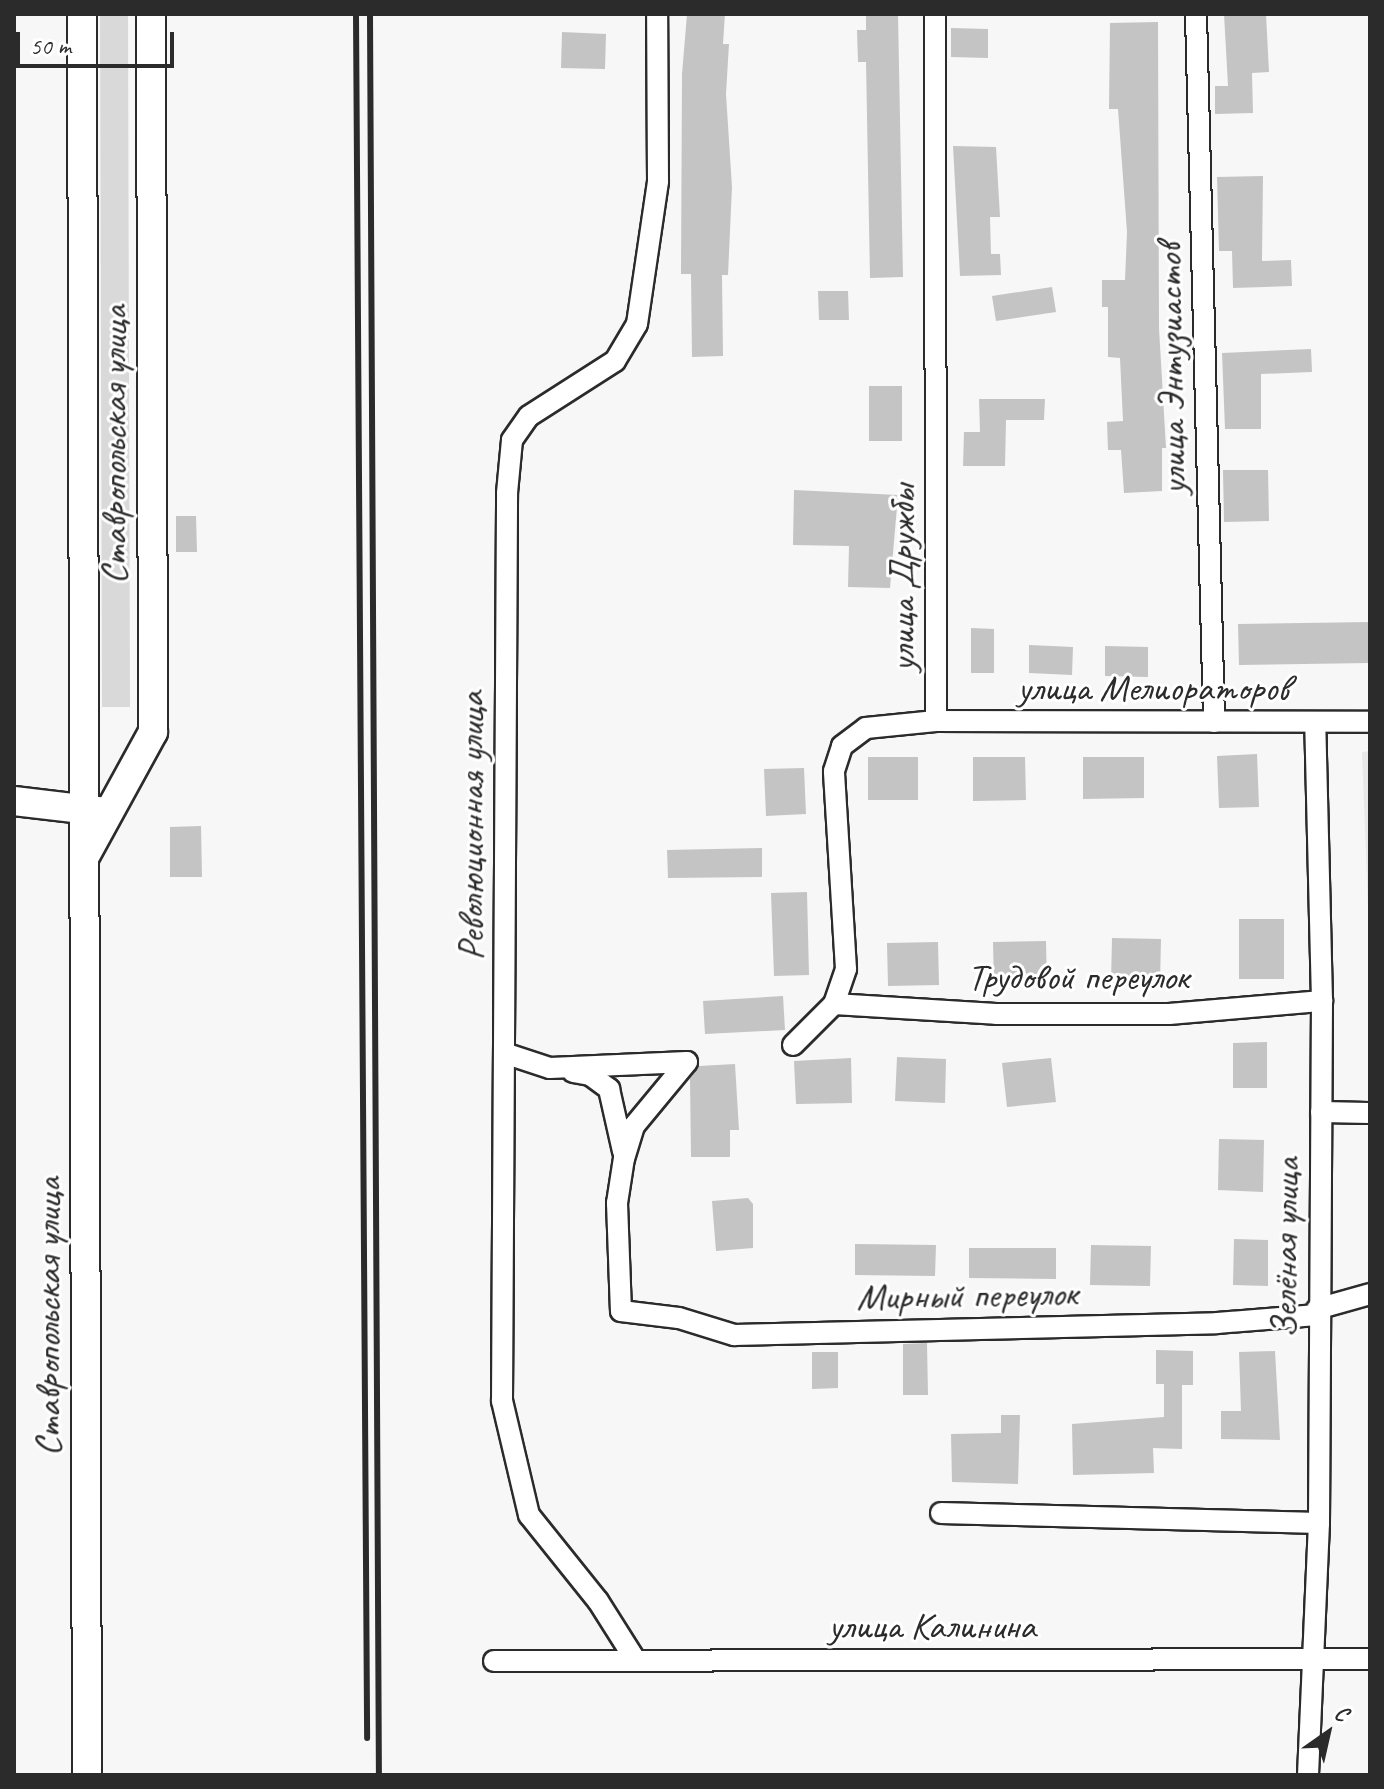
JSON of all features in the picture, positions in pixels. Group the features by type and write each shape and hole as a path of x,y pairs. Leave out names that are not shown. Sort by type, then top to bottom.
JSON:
{"main road":[{"name":"Ставропольская улица","path":"82,14 94,811 84,859 87,1775"},
{"name":"Ставропольская улица","path":"94,811 153,732 151,14"},
{"path":"14,801 94,811"}],"street":[{"name":"Революционная улица","path":"636,1661 598,1601 546,1541 519,1485 502,1401 507,493 512,440 529,416 615,361 637,324 658,181 657,14"},
{"name":"улица Дружбы","path":"793,1045 834,1004 846,969 834,771 842,746 866,728 936,721 935,14"},
{"name":"улица Энтузиастов","path":"1196,14 1214,722"},
{"name":"улица Мелиораторов","path":"936,721 1370,722"},
{"name":"Зелёная улица","path":"1308,1775 1319,1523 1317,1312 1322,1001 1315,722"},
{"name":"Трудовой переулок","path":"834,1004 996,1014 1169,1014 1322,1001"},
{"path":"504,1053 550,1068 590,1075 609,1089 624,1158"},
{"path":"550,1068 687,1062 634,1126 624,1158"},
{"path":"1321,1112 1370,1113"},
{"name":"Мирный переулок","path":"624,1158 617,1203 621,1311 679,1318 734,1335 1217,1323 1317,1312 1370,1294"},
{"path":"941,1513 1319,1523"},
{"name":"улица Калинина","path":"494,1661 1370,1659"}],"shaded area":[{"path":"100,14 128,14 130,707 102,707"},
{"path":"1370,751 1370,959 1362,752"}],"building":[{"path":"687,14 725,14 723,44 729,44 726,94 732,187 728,275 722,275 723,356 692,357 691,274 681,274 682,74"},
{"path":"866,14 898,14 903,277 870,278 866,62 858,62 857,30 866,30"},
{"path":"1224,14 1266,14 1269,72 1252,73 1253,113 1215,114 1215,86 1228,86"},
{"path":"1158,22 1159,328 1166,448 1162,448 1162,491 1124,493 1121,450 1108,450 1107,422 1123,421 1120,358 1108,357 1108,307 1102,307 1102,280 1125,280 1127,232 1118,109 1109,109 1110,23"},
{"path":"951,28 988,29 988,58 951,57"},
{"path":"562,32 606,34 605,69 561,68"},
{"path":"953,146 996,147 1000,217 990,217 991,254 1000,254 1001,275 960,276"},
{"path":"1263,176 1262,261 1291,260 1292,286 1233,288 1232,251 1219,251 1217,177"},
{"path":"1052,287 1056,312 996,321 992,296"},
{"path":"818,291 848,291 849,320 819,320"},
{"path":"1311,349 1312,372 1261,374 1261,429 1225,429 1222,353"},
{"path":"869,386 902,386 902,441 869,441"},
{"path":"979,399 1045,399 1044,420 1006,420 1005,466 963,466 964,432 980,432"},
{"path":"1223,470 1268,470 1269,521 1224,522"},
{"path":"794,490 898,495 890,588 848,587 849,546 793,545"},
{"path":"176,516 196,516 197,552 176,552"},
{"path":"1370,622 1370,663 1239,665 1238,624"},
{"path":"971,628 994,629 994,673 971,673"},
{"path":"1029,645 1073,647 1072,675 1029,673"},
{"path":"1105,646 1148,647 1148,677 1105,676"},
{"path":"1257,754 1259,807 1219,808 1217,756"},
{"path":"868,757 918,757 918,800 868,800"},
{"path":"973,757 1025,757 1026,800 973,801"},
{"path":"1083,757 1144,757 1144,798 1083,799"},
{"path":"804,768 806,814 766,816 764,769"},
{"path":"201,826 202,877 170,877 170,827"},
{"path":"762,848 762,877 668,878 667,850"},
{"path":"807,892 809,975 774,976 771,893"},
{"path":"1239,919 1284,919 1284,979 1239,979"},
{"path":"1112,938 1161,939 1160,984 1111,983"},
{"path":"1046,941 1047,986 994,986 993,942"},
{"path":"938,942 939,985 888,986 887,943"},
{"path":"783,996 785,1030 705,1034 703,1001"},
{"path":"1267,1042 1267,1088 1233,1088 1233,1043"},
{"path":"897,1057 946,1059 945,1103 895,1101"},
{"path":"851,1058 852,1103 796,1104 794,1061"},
{"path":"1051,1058 1056,1102 1007,1107 1002,1063"},
{"path":"735,1064 739,1130 730,1130 730,1157 691,1157 690,1079 699,1066"},
{"path":"1219,1139 1264,1140 1263,1192 1218,1190"},
{"path":"748,1198 753,1204 753,1248 716,1251 712,1201"},
{"path":"1234,1239 1268,1240 1268,1286 1233,1285"},
{"path":"855,1244 936,1245 935,1276 855,1275"},
{"path":"1091,1245 1151,1246 1150,1286 1090,1285"},
{"path":"969,1248 1056,1248 1056,1279 969,1278"},
{"path":"927,1343 928,1395 903,1395 903,1344"},
{"path":"1156,1350 1193,1351 1193,1385 1182,1385 1182,1449 1153,1448 1154,1473 1073,1475 1072,1424 1164,1417 1164,1384 1156,1384"},
{"path":"1275,1351 1280,1440 1221,1439 1221,1411 1241,1411 1239,1352"},
{"path":"812,1352 838,1352 838,1388 812,1389"},
{"path":"1001,1415 1020,1415 1018,1484 952,1482 951,1434 1001,1433"}],"railway":[{"path":"356,14 367,1738"},
{"path":"370,14 379,1775"}]}
